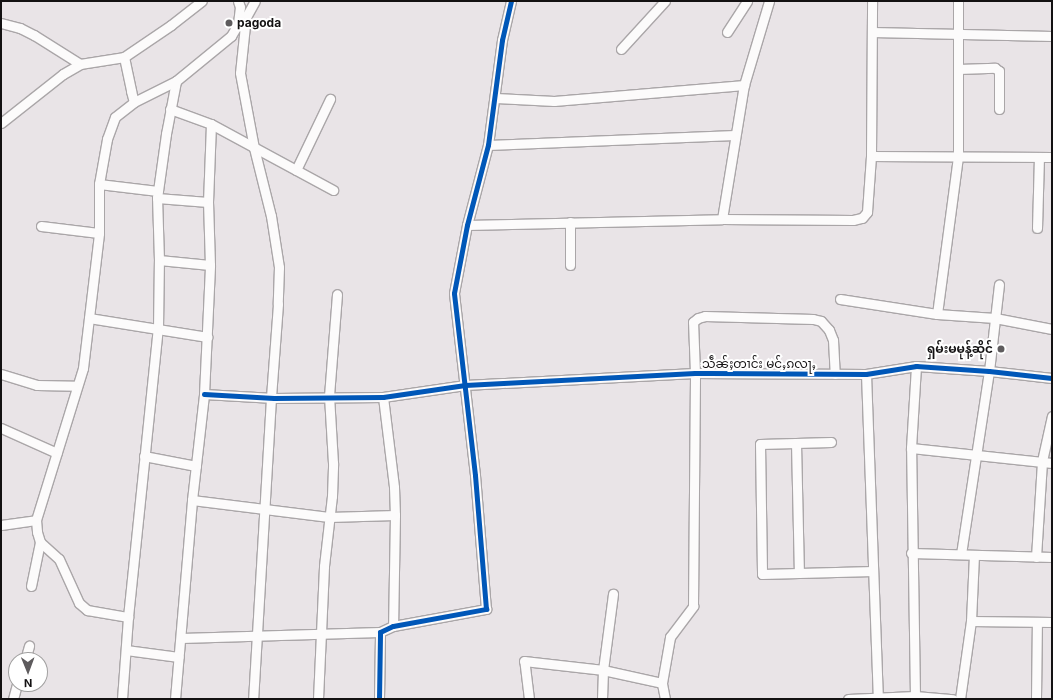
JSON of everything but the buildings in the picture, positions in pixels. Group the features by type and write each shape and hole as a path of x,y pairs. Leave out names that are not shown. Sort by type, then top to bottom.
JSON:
{"street":[{"path":"1,123 62,74 80,64 124,57 171,25 202,1"},
{"path":"238,1 240,7 238,24"},
{"path":"249,1 240,73 254,148 271,216 279,267 278,304 253,699"},
{"path":"31,586 40,542 36,520 76,386 83,368 99,233 99,184 107,139 115,117 134,102 176,80 231,36 238,24 246,17 255,1"},
{"path":"181,638 380,632 393,626 486,609 475,475 454,293 467,225 488,145 496,98 502,40 511,1"},
{"path":"621,49 665,1"},
{"path":"727,32 747,1"},
{"path":"722,219 744,85 768,1"},
{"path":"467,225 722,219 854,220 862,218 867,212 871,156 872,1"},
{"path":"937,314 958,156 958,1"},
{"path":"1,23 20,28 34,35 80,64"},
{"path":"872,32 1052,36"},
{"path":"124,57 130,91 134,102"},
{"path":"958,70 995,68 999,71 999,109"},
{"path":"122,699 128,617 158,328 158,195 170,110 176,80"},
{"path":"496,98 554,101 744,85"},
{"path":"296,170 330,99"},
{"path":"170,110 211,124 333,190"},
{"path":"175,699 192,500 204,394 210,265 208,202 211,124"},
{"path":"488,145 735,135"},
{"path":"871,156 1052,157"},
{"path":"1037,228 1038,157"},
{"path":"99,184 158,195 208,202"},
{"path":"570,222 570,265"},
{"path":"41,226 99,233"},
{"path":"159,260 210,265"},
{"path":"961,554 989,371 999,285"},
{"path":"318,699 324,566 330,517 333,463 329,396 337,294"},
{"path":"840,299 937,314 995,318 1052,329"},
{"path":"665,699 662,683 670,637 693,606 695,373 693,322 698,318 705,316 813,319 822,321 829,330 833,340 835,374"},
{"path":"89,318 207,337"},
{"path":"915,696 911,448 916,366"},
{"name":"သဵၼ်ႈတၢင်း မင်ႇၵလႃႇ","path":"204,394 271,398 329,396 383,397 465,385 695,373 866,374 916,366 989,371 1052,378"},
{"path":"1,374 37,385 76,386"},
{"path":"866,374 878,698"},
{"path":"383,397 394,487 395,515 393,626"},
{"path":"1036,557 1042,462 1052,416"},
{"path":"1,428 57,453"},
{"path":"831,442 760,444 762,574 873,571"},
{"path":"796,443 799,573"},
{"path":"911,448 1052,463"},
{"path":"144,456 196,466"},
{"path":"192,500 330,517 395,515"},
{"path":"1,525 36,520"},
{"path":"40,542 59,559 79,603 87,610 128,617"},
{"path":"912,553 1052,558"},
{"path":"960,699 971,621 974,555"},
{"path":"602,699 603,670 613,594"},
{"path":"971,621 1052,622"},
{"path":"1036,699 1037,622"},
{"path":"379,699 380,632"},
{"path":"27,652 29,646"},
{"path":"126,650 179,657"},
{"path":"529,699 524,661 603,670 662,683"},
{"path":"848,699 915,696 953,699"}],"cycle path":[{"path":"379,699 380,632 393,626 486,609 475,475 454,293 467,225 488,145 502,40 511,1"},
{"path":"204,394 274,398 383,397 465,385 695,373 866,374 916,366 989,371 1052,378"}],"place":[{"name":"pagoda","path":"229,23"},
{"name":"ရှမ်းမမုန့်ဆိုင်","path":"1001,349"}]}
